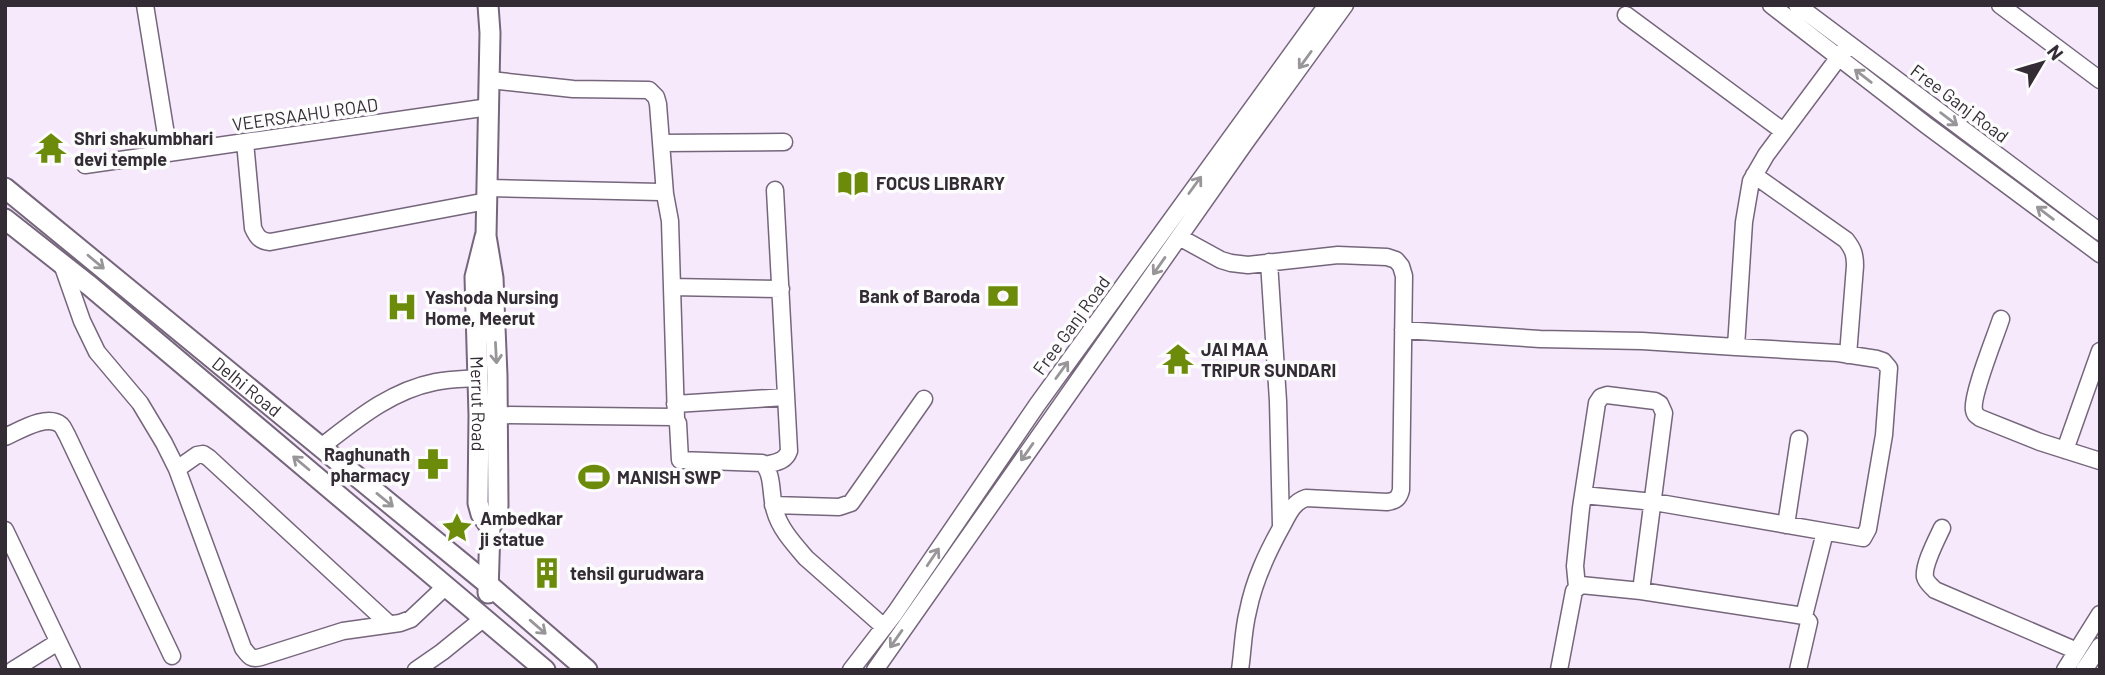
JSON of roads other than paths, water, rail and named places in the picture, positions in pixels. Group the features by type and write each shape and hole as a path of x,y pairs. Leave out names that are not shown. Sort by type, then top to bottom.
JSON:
{"main road":[{"name":"Merrut Road","path":"484,618 489,585 490,527 498,506 493,278 486,236 488,5"},
{"name":"Delhi Road","path":"5,188 489,585 587,670"},
{"name":"Delhi Road","path":"5,219 545,670"},
{"path":"46,251 60,233"},
{"name":"Merrut Road","path":"486,236 475,277 479,378 478,503 481,514 490,527"}],"street":[{"path":"145,5 169,153"},
{"name":"Free Ganj Road","path":"851,670 884,627 1037,405 1327,5"},
{"path":"875,670 1345,5"},
{"path":"1771,5 1844,51 2003,182 2100,254"},
{"name":"Free Ganj Road","path":"1797,5 1844,51 2014,167 2100,232"},
{"path":"2000,5 2100,80"},
{"path":"1626,15 1783,131"},
{"path":"1736,346 1744,222 1754,175 1783,131 1844,51"},
{"path":"489,80 573,89 649,90 656,97 670,221 680,460 758,462 765,465 787,458 789,452 775,190"},
{"name":"VEERSAAHU ROAD","path":"85,165 489,107"},
{"path":"245,142 253,228 262,241 271,242 487,195 665,194"},
{"path":"661,143 783,142"},
{"path":"2003,182 2014,167"},
{"path":"1754,175 1846,240 1856,255 1848,355"},
{"path":"1179,237 1231,263 1248,265 1338,255 1387,257 1396,260 1404,276 1399,498 1387,502 1306,498 1297,502 1281,528 1254,587 1247,613 1240,670"},
{"path":"1269,262 1278,401 1281,528"},
{"path":"62,264 82,321 97,352 140,403 177,470 243,648 249,656 255,659 343,631 411,619 446,586"},
{"path":"672,287 781,289"},
{"path":"2001,319 1976,393 1973,407 1975,414 2100,461"},
{"path":"1403,330 1539,339 1736,346 1877,359 1889,368 1884,435 1866,536 1860,538 1654,502 1583,495"},
{"path":"2065,450 2100,351"},
{"path":"321,447 393,396 435,382 479,378"},
{"path":"498,415 676,411 786,397"},
{"path":"1559,670 1577,587 1576,566 1583,495 1597,402 1601,397 1655,401 1663,409 1654,502 1641,591"},
{"path":"773,505 839,507 851,503 924,400"},
{"path":"5,437 38,423 52,420 61,425 172,656"},
{"path":"1786,525 1800,439"},
{"path":"177,470 197,455 203,454 209,458 389,624"},
{"path":"765,465 773,505 786,534 806,558 884,627"},
{"path":"1942,528 1926,569 1925,578 1929,585 1959,601 2077,651"},
{"path":"5,530 72,670"},
{"path":"1804,616 1825,532"},
{"path":"1577,587 1587,585 1641,591 1804,616 1809,622 1798,670"},
{"path":"2065,670 2100,614"},
{"path":"416,670 484,618"},
{"path":"13,670 58,642"},
{"path":"2084,670 2100,646"}],"place":[{"name":"Shri shakumbhari devi temple","path":"51,148"},
{"name":"FOCUS LIBRARY","path":"853,183"},
{"name":"Bank of Baroda","path":"1003,296"},
{"name":"Yashoda Nursing Home, Meerut","path":"402,307"},
{"name":"JAI MAA TRIPUR SUNDARI","path":"1178,359"},
{"name":"Raghunath pharmacy","path":"433,464"},
{"name":"MANISH SWP","path":"594,477"},
{"name":"Ambedkar ji statue","path":"457,528"},
{"name":"tehsil gurudwara","path":"547,573"}]}
